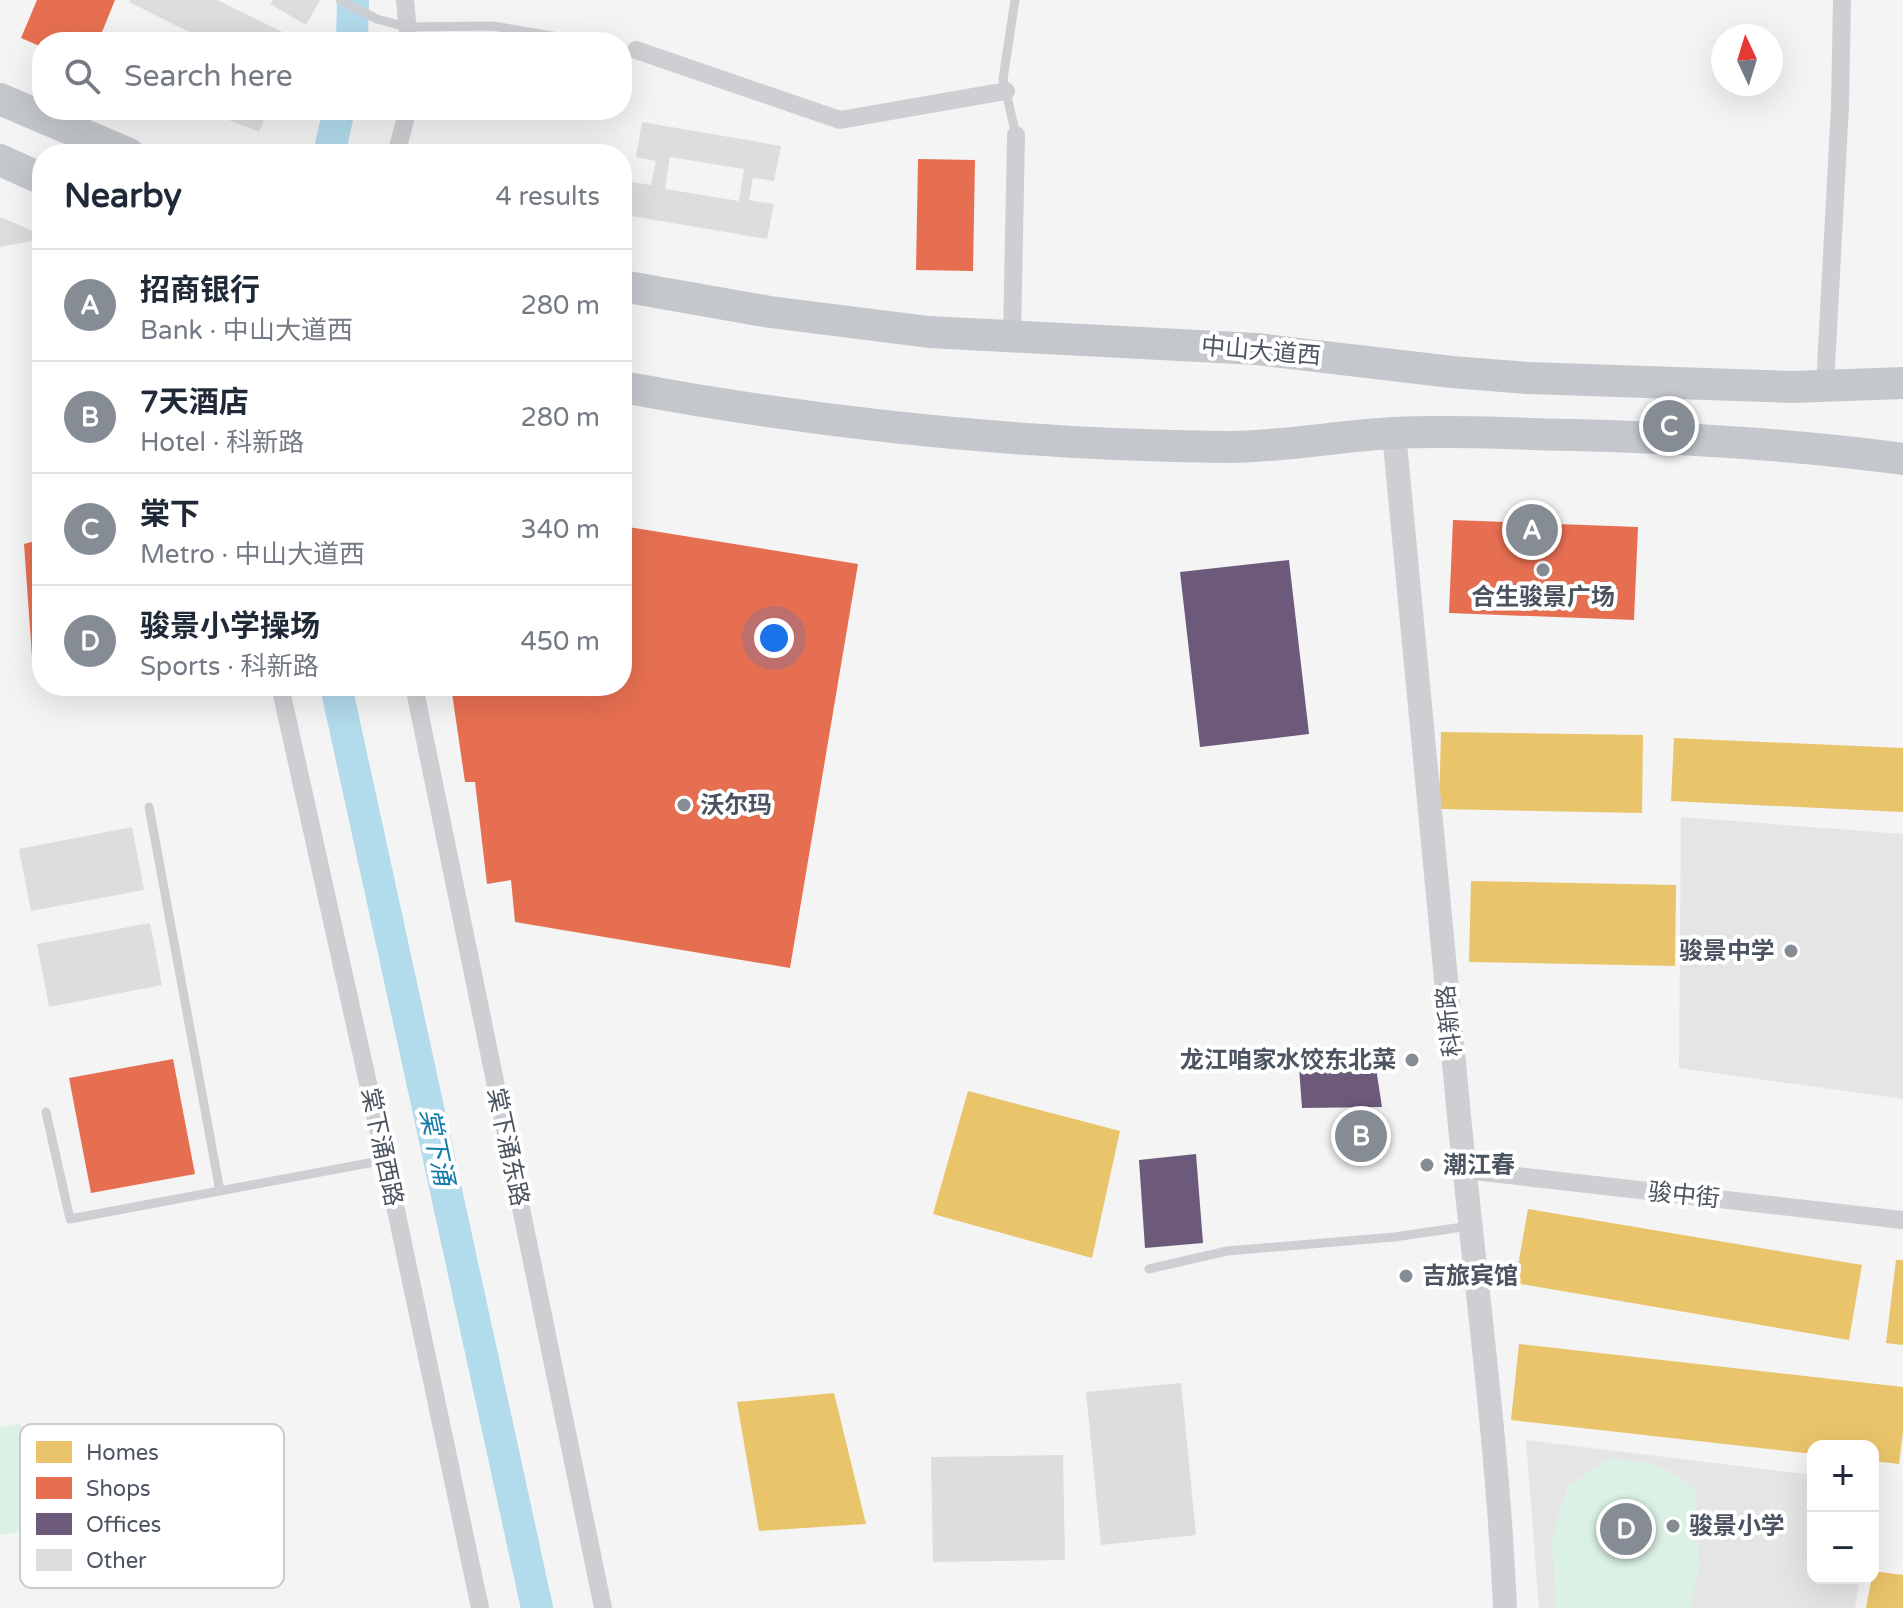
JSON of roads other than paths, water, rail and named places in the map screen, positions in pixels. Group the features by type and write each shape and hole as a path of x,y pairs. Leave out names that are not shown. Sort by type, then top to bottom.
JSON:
{"highway":[{"path":"0,99 32,113"},
{"path":"49,120 106,144"},
{"path":"0,160 32,174"},
{"name":"中山大道西","path":"632,288 857,324 1012,338 1257,349 1528,378 1825,386 1903,383"},
{"path":"632,389 852,424 1012,438 1229,447 1394,433 1510,433 1749,441 1903,459"}],"street":[{"path":"405,0 408,32"},
{"path":"1825,386 1840,106 1842,0"},
{"path":"632,50 840,120 1006,91"},
{"path":"399,144 405,120"},
{"path":"1012,338 1016,135"},
{"name":"科新路","path":"1394,433 1499,1509 1505,1608"},
{"name":"棠下涌西路","path":"282,696 480,1608"},
{"name":"棠下涌东路","path":"416,696 603,1608"},
{"name":"骏中街","path":"1464,1170 1903,1220"}],"lane":[{"path":"340,0 404,32"},
{"path":"1015,0 1003,79 1016,135"},
{"path":"429,32 493,26 529,32"},
{"path":"149,807 220,1191"},
{"path":"46,1112 70,1219 385,1160"},
{"path":"1149,1269 1227,1251 1394,1237 1470,1226"}],"waterway":[{"name":"棠下涌","path":"352,32 353,0"},
{"name":"棠下涌","path":"331,144 337,120"},
{"name":"棠下涌","path":"338,696 537,1608"}],"place":[{"name":"棠下","path":"1669,426"},
{"name":"招商银行","path":"1532,530"},
{"name":"合生骏景广场","path":"1543,570"},
{"name":"沃尔玛","path":"684,805"},
{"name":"骏景中学","path":"1791,951"},
{"name":"龙江咱家水饺东北菜","path":"1412,1060"},
{"name":"7天酒店","path":"1361,1136"},
{"name":"潮江春","path":"1427,1165"},
{"name":"吉旅宾馆","path":"1406,1276"},
{"name":"骏景小学","path":"1673,1526"},
{"name":"骏景小学操场","path":"1626,1529"}]}
